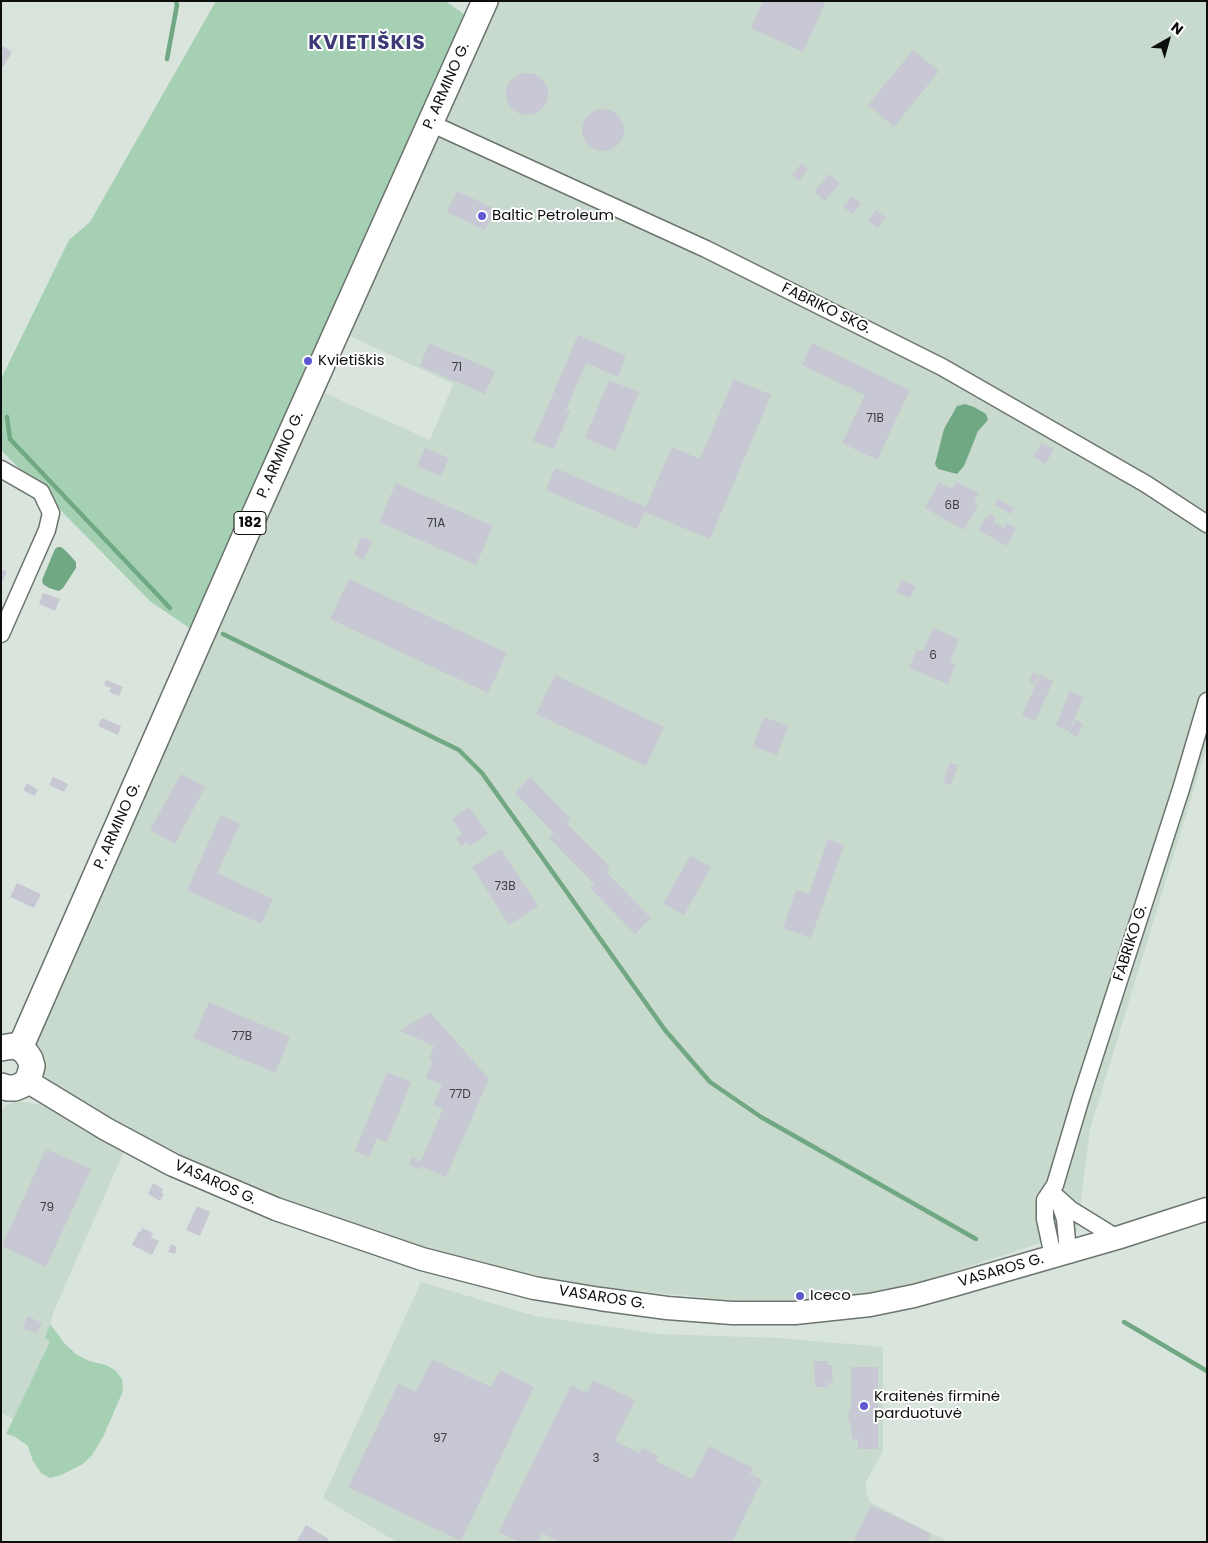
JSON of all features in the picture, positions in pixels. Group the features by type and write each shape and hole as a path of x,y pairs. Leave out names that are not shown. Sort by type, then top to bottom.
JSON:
{"main road":[{"name":"P. ARMINO G.","path":"27,1081 32,1066 30,1059 26,1053 11,1048 245,536 430,122 480,3"},
{"path":"1,1087 15,1088 27,1081"}],"street":[{"name":"FABRIKO SKG.","path":"430,122 706,249 942,367 1146,484 1207,524"},
{"path":"1,469 41,492 51,513 47,530 1,634"},
{"name":"FABRIKO G.","path":"1061,1254 1045,1219 1045,1200 1057,1192 1081,1098 1181,789 1207,701"},
{"name":"VASAROS G.","path":"27,1081 106,1129 173,1165 276,1209 422,1259 534,1288 667,1308 732,1313 795,1313 870,1305 914,1296 1117,1238 1207,1209"},
{"path":"1057,1192 1070,1209 1117,1238"}],"shaded area":[{"path":"216,1 445,1 464,14 191,629 151,602 1,450 1,379 69,240 90,222"},
{"path":"498,1 1207,1 1207,746 1090,1129 1077,1231 912,1285 822,1300 739,1301 562,1283 458,1258 335,1220 235,1180 143,1136 49,1080 39,1068 34,1045 322,392 430,440 453,384 348,335"},
{"path":"965,404 986,414 988,420 978,431 964,466 957,474 938,469 935,464 944,429 957,406"},
{"path":"58,547 67,552 76,562 76,568 59,591 49,588 43,584 42,580 55,549"},
{"path":"16,1101 42,1105 64,1114 124,1151 54,1311 50,1324 50,1341 13,1419 1,1413 1,1110"},
{"path":"421,1282 535,1316 660,1334 778,1338 883,1347 883,1451 866,1482 869,1502 945,1540 944,1542 397,1542 323,1498"},
{"path":"50,1324 65,1344 76,1354 89,1361 106,1365 115,1370 122,1379 123,1391 103,1437 92,1455 83,1464 61,1475 50,1478 41,1473 33,1461 28,1446 14,1436 6,1434 50,1341 45,1338"}],"building":[{"path":"763,1 826,1 803,52 751,28"},
{"path":"1,45 12,52 1,70"},
{"path":"913,50 939,71 894,127 868,105"},
{"path":"527,73 542,79 548,94 542,109 527,115 512,109 506,94 512,79"},
{"path":"603,109 618,115 624,130 618,145 603,151 588,145 582,130 588,115"},
{"path":"802,163 808,169 799,181 792,175"},
{"path":"829,174 840,183 825,201 814,192"},
{"path":"457,191 495,209 485,230 447,212"},
{"path":"852,196 861,203 852,214 843,207"},
{"path":"876,210 886,217 878,228 868,221"},
{"path":"578,335 626,356 618,377 586,363 566,410 570,411 554,449 533,441"},
{"path":"429,343 495,371 485,394 420,366"},
{"path":"812,343 910,390 877,460 842,443 865,395 802,365"},
{"path":"734,379 771,395 710,539 645,512 637,529 546,490 555,468 646,507 672,447 700,459"},
{"path":"609,380 639,392 615,451 585,438"},
{"path":"1042,443 1054,450 1045,464 1033,456"},
{"path":"425,448 449,458 441,476 417,466"},
{"path":"939,482 952,489 956,482 979,493 974,502 978,505 964,530 925,508"},
{"path":"396,483 493,526 476,565 379,522"},
{"path":"998,499 1014,508 1011,514 995,505"},
{"path":"990,514 996,518 993,522 1004,528 1007,523 1016,528 1007,546 978,530 985,518 987,519"},
{"path":"361,537 372,541 364,560 354,555"},
{"path":"1,569 7,572 1,584"},
{"path":"349,579 507,653 488,693 330,619"},
{"path":"902,580 916,586 910,598 896,592"},
{"path":"43,593 60,599 55,611 39,604"},
{"path":"933,628 959,639 950,662 956,664 948,684 909,668 917,649 923,651"},
{"path":"1033,672 1039,675 1034,684 1029,682"},
{"path":"555,675 664,727 646,766 536,714"},
{"path":"1040,675 1053,681 1035,721 1022,715"},
{"path":"106,680 123,687 119,696 109,692 111,688 104,685"},
{"path":"1070,691 1084,697 1069,731 1056,725"},
{"path":"764,717 788,726 777,755 753,746"},
{"path":"102,718 121,726 118,735 98,726"},
{"path":"1076,720 1083,724 1077,737 1069,733"},
{"path":"950,763 958,765 951,785 943,782"},
{"path":"181,774 205,787 175,844 150,830"},
{"path":"53,777 68,784 64,792 49,785"},
{"path":"530,777 571,819 566,823 610,867 606,872 651,918 635,934 590,888 594,884 549,838 554,833 515,793"},
{"path":"27,783 38,790 34,796 23,790"},
{"path":"469,807 488,834 470,846 467,842 461,846 456,838 462,834 452,819"},
{"path":"221,815 240,824 217,873 273,899 261,924 187,890"},
{"path":"828,839 844,845 811,938 783,928 796,890 809,894"},
{"path":"501,849 538,906 509,925 472,867"},
{"path":"690,856 711,867 684,915 663,904"},
{"path":"17,883 41,894 34,908 10,897"},
{"path":"209,1002 290,1037 275,1073 193,1038"},
{"path":"430,1012 489,1079 446,1177 421,1166 420,1170 409,1165 412,1157 421,1161 443,1109 433,1105 442,1085 426,1078 433,1061 429,1060 434,1046 400,1031"},
{"path":"387,1072 411,1082 387,1142 377,1138 369,1157 355,1151"},
{"path":"46,1149 91,1169 46,1267 2,1246"},
{"path":"153,1183 163,1189 161,1193 164,1194 160,1201 148,1194"},
{"path":"197,1206 210,1212 200,1236 186,1230"},
{"path":"142,1228 153,1233 151,1237 159,1241 152,1255 132,1245"},
{"path":"171,1244 177,1247 175,1254 168,1252"},
{"path":"28,1316 42,1323 37,1333 22,1329"},
{"path":"432,1359 491,1387 500,1370 534,1387 461,1541 348,1487 398,1384 416,1392"},
{"path":"814,1361 828,1361 828,1365 832,1365 833,1383 828,1383 829,1387 815,1387"},
{"name":"Kraitenės firminė parduotuvė","path":"851,1367 878,1367 878,1449 858,1449 858,1439 852,1439 848,1416 851,1404"},
{"path":"593,1380 635,1400 615,1441 639,1453 642,1448 658,1456 656,1461 692,1479 709,1446 753,1468 750,1474 762,1480 732,1542 559,1542 542,1533 538,1542 519,1542 499,1532 571,1385 587,1393"},
{"path":"871,1505 931,1534 927,1542 857,1542 854,1540"},
{"path":"306,1525 329,1539 327,1542 297,1541"}],"waterway":[{"path":"167,59 177,5 176,1"},
{"path":"7,417 10,439 170,608"},
{"path":"223,634 459,750 482,773 665,1030 710,1082 761,1117 976,1239"},
{"path":"1124,1322 1207,1371"}],"place":[{"name":"Baltic Petroleum","path":"482,216"},
{"name":"Kvietiškis","path":"308,361"},
{"name":"Iceco","path":"800,1296"},
{"name":"Kraitenės firminė parduotuvė","path":"864,1406"}],"district":[{"name":"KVIETIŠKIS","path":"367,44"}]}
